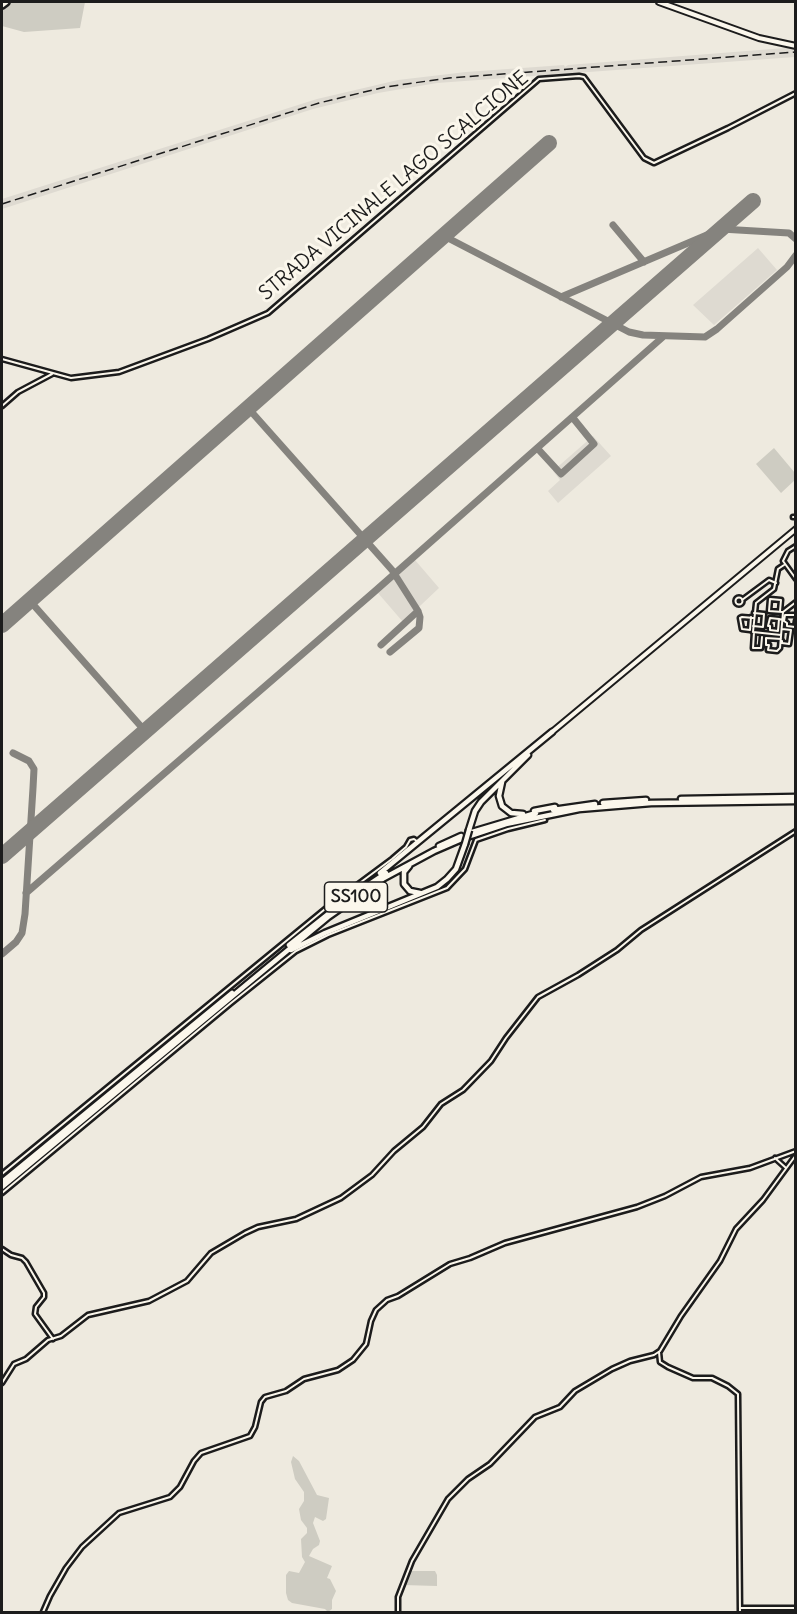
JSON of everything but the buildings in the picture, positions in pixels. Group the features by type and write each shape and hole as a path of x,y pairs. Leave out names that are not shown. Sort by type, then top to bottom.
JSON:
{"highway":[{"path":"2,5 6,2"},
{"path":"326,914 386,870 552,732"},
{"name":"SS100","path":"237,993 304,942 423,896 440,885 457,866 477,807 552,732"},
{"path":"506,777 499,790 500,801 507,810 516,814 579,806"},
{"name":"SS100","path":"2,1182 326,914 378,878 447,842 505,821 579,806 651,800 795,799"},
{"name":"SS100","path":"2,1187 328,917 409,864 464,838 528,818 590,807 795,799"},
{"name":"SS100","path":"423,896 406,887 403,880 405,870 464,838"}],"main road":[{"path":"659,2 759,38 795,46"},
{"path":"552,732 795,529"}],"street":[{"name":"STRADA VICINALE LAGO SCALCIONE","path":"2,359 52,374 75,378 124,371 212,338 272,310 537,80 584,77 644,158 654,162 728,128 795,93"},
{"path":"2,406 18,392 52,374"},
{"path":"795,546 785,556 784,565 795,579"},
{"path":"752,617 740,618 742,629 750,630 756,603 774,589 778,569 784,565"},
{"path":"742,600 736,597 735,602 738,604 769,580 776,583"},
{"path":"781,620 770,618 768,626 770,630 778,631 781,620 782,612 781,600 770,599 769,611 782,612 795,602"},
{"path":"789,608 795,615"},
{"path":"753,626 763,627 764,614 754,613"},
{"path":"795,615 785,615 784,621 787,622 787,626 795,627 795,621"},
{"path":"752,617 753,648 761,648 762,637"},
{"path":"781,620 782,643 789,644 791,630 782,629"},
{"path":"781,637 766,638 766,645 769,645 768,650 777,651 780,648 782,629"},
{"path":"754,632 781,637"},
{"path":"2,1193 296,951 423,896 443,891 454,883 468,864 476,840 545,820"},
{"path":"2,1383 14,1364 27,1359 48,1341 61,1336 90,1314 146,1302 181,1285 193,1276 211,1253 248,1231 296,1219 341,1198 372,1174 392,1153 423,1127 441,1104 463,1090 491,1061 538,997 582,973 620,948 641,930 795,831"},
{"path":"2,1174 330,905 392,859 406,847 411,839 414,838 418,842"},
{"path":"43,1612 53,1590 82,1547 119,1513 170,1497 180,1487 201,1453 250,1436 264,1397 286,1390 304,1379 338,1370 353,1360 366,1344 376,1310 387,1300 398,1296 450,1264 505,1243 637,1207 665,1196 701,1177 747,1168 795,1153"},
{"path":"740,1612 738,1394 712,1378 693,1378 668,1367 660,1362 659,1352 720,1261 736,1229 763,1200 795,1153"},
{"path":"776,1158 786,1168"},
{"path":"2,1250 26,1262 44,1293 44,1297 36,1307 35,1314 53,1339"},
{"path":"398,1612 398,1597 417,1551 444,1504 456,1490 490,1464 536,1417 560,1407 575,1391 612,1370 630,1361 659,1352"},
{"path":"740,1608 795,1608"}],"shaded area":[{"path":"9,2 85,2 80,28 24,32 2,26 2,7"},
{"path":"795,48 795,57 437,83 378,93 313,109 2,209 2,199 317,99 398,80 466,72 564,65 565,67"},
{"path":"758,248 777,270 714,325 693,305"},
{"path":"593,436 611,456 558,503 548,491 560,480 553,471"},
{"path":"774,448 795,473 795,480 781,493 756,464"},
{"path":"415,560 439,588 403,622 378,593"},
{"path":"293,1456 299,1461 317,1495 329,1498 326,1519 323,1521 315,1517 313,1523 320,1541 309,1556 332,1566 327,1578 330,1579 336,1591 332,1600 332,1609 328,1612 325,1609 292,1603 288,1600 286,1593 286,1575 289,1571 299,1573 305,1562 302,1557 301,1539 307,1533 299,1509 304,1501 304,1492 295,1479 291,1462"},
{"path":"408,1571 435,1571 437,1586 403,1585"}],"taxiway":[{"path":"613,225 644,262"},
{"path":"561,297 721,229 789,233 796,239"},
{"path":"444,236 629,332 643,335 705,337 787,267 796,255"},
{"path":"26,893 374,592 664,336"},
{"path":"248,408 392,570 418,611 419,628 390,652"},
{"path":"538,449 561,474 594,444 573,418"},
{"path":"30,601 145,731"},
{"path":"381,645 418,611"},
{"path":"2,954 16,942 22,933 33,788 34,769 29,761 13,753"}],"runway":[{"path":"2,625 549,143"},
{"path":"2,856 753,201"}],"railway":[{"path":"2,204 319,103 385,87 449,78 796,52"}]}
